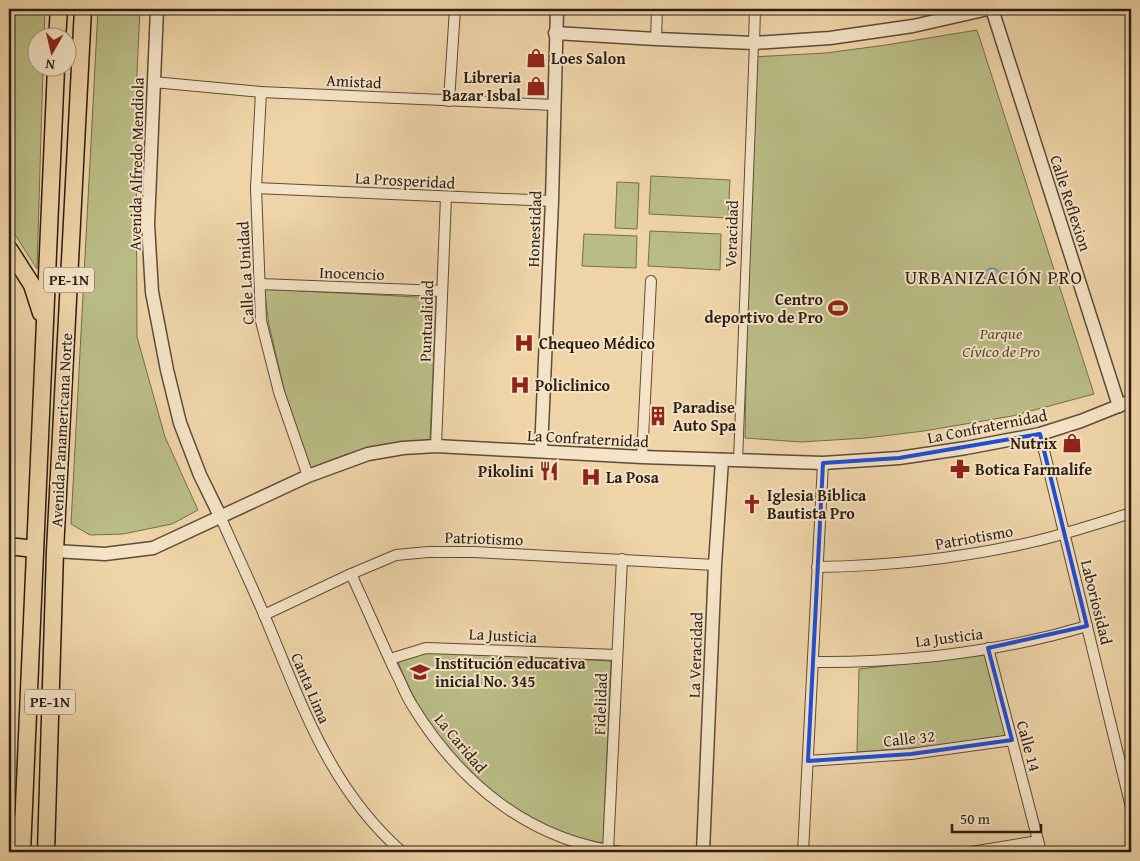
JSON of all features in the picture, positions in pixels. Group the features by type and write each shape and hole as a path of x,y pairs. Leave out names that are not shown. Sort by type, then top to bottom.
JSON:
{"highway":[{"path":"58,28 59,9"},
{"name":"Avenida Panamericana Norte","path":"46,852 55,551 83,9"},
{"name":"Avenida Panamericana Norte","path":"22,852 56,78"},
{"path":"9,249 32,285 45,325"},
{"path":"9,546 34,549"},
{"path":"9,847 24,813"}],"street":[{"name":"Avenida Alfredo Mendiola","path":"158,9 153,82 148,224 152,292 167,370 180,423 200,475 220,518"},
{"path":"449,101 455,9"},
{"name":"Honestidad","path":"540,451 552,201 557,9"},
{"path":"656,40 657,9"},
{"name":"Veracidad","path":"738,461 755,9"},
{"path":"556,33 754,44 830,38 894,29 988,9"},
{"name":"Calle Reflexion","path":"992,9 1118,406"},
{"name":"Amistad","path":"153,82 261,92 554,105"},
{"name":"Calle La Unidad","path":"261,92 256,188 261,321 279,392 308,476"},
{"name":"La Prosperidad","path":"256,188 446,198 552,201"},
{"name":"Puntualidad","path":"436,446 446,198"},
{"path":"642,457 651,281"},
{"name":"Inocencio","path":"260,284 442,291"},
{"name":"La Confraternidad","path":"55,551 105,554 154,548 308,476 368,454 403,448 436,446 642,457 823,463 899,458 1040,434 1081,421 1131,401"},
{"name":"Laboriosidad","path":"1040,434 1131,807"},
{"name":"La Veracidad","path":"703,852 715,565 722,460"},
{"path":"803,852 823,463"},
{"name":"Patriotismo","path":"818,568 880,565 936,559 1030,542 1131,513"},
{"name":"Canta Lima","path":"220,518 264,615 310,726 327,760 366,816 402,852"},
{"name":"Patriotismo","path":"264,615 396,555 428,552 622,559 715,565"},
{"name":"Fidelidad","path":"608,851 622,559"},
{"name":"La Caridad","path":"351,574 411,704 454,763 485,793 514,815 553,834 582,844 608,851 622,852"},
{"name":"La Justicia","path":"812,662 870,661 928,656 988,648 1068,632 1087,626"},
{"name":"La Justicia","path":"390,659 426,648 616,655"},
{"name":"Calle 14","path":"988,648 1041,852"},
{"name":"Calle 32","path":"808,760 911,754 1012,740"},
{"path":"971,852 1038,841"}],"highlighted area":[{"path":"1040,434 1087,626 988,648 1012,740 911,754 808,761 823,463 899,458"}],"green space":[{"path":"9,9 45,9 44,28 28,28 28,78 43,78 37,269 9,225"},
{"path":"98,9 140,9 136,95 137,337 165,437 198,510 172,524 123,534 90,535 71,524"},
{"name":"Parque Cívico de Pro","path":"977,30 1094,394 1012,416 924,431 866,438 801,442 745,438 752,57 826,53"},
{"path":"651,176 730,180 728,218 649,214"},
{"path":"617,182 639,183 637,229 615,228"},
{"path":"650,231 721,234 720,270 648,266"},
{"path":"584,234 637,236 636,268 582,266"},
{"path":"264,289 436,298 430,440 383,445 347,454 311,468 285,393 269,325"},
{"path":"428,652 611,661 603,843 574,836 520,811 495,794 472,774 433,728 409,688 398,662"},
{"path":"986,655 1007,736 925,747 857,752 859,669"}],"water":[{"path":"989,268 995,268 1000,273 998,282 989,284 984,279 984,273"}],"place":[{"name":"Loes Salon","path":"536,58"},
{"name":"Libreria Bazar Isbal","path":"536,86"},
{"name":"Centro deportivo de Pro","path":"838,308"},
{"name":"Chequeo Médico","path":"524,343"},
{"name":"Policlinico","path":"520,385"},
{"name":"Paradise Auto Spa","path":"658,416"},
{"name":"Nutrix","path":"1072,443"},
{"name":"Botica Farmalife","path":"960,469"},
{"name":"Pikolini","path":"549,471"},
{"name":"La Posa","path":"591,477"},
{"name":"Iglesia Biblica Bautista Pro","path":"752,504"},
{"name":"Institución educativa inicial No. 345","path":"420,672"}],"district":[{"name":"URBANIZACIÓN PRO","path":"994,277"}]}
